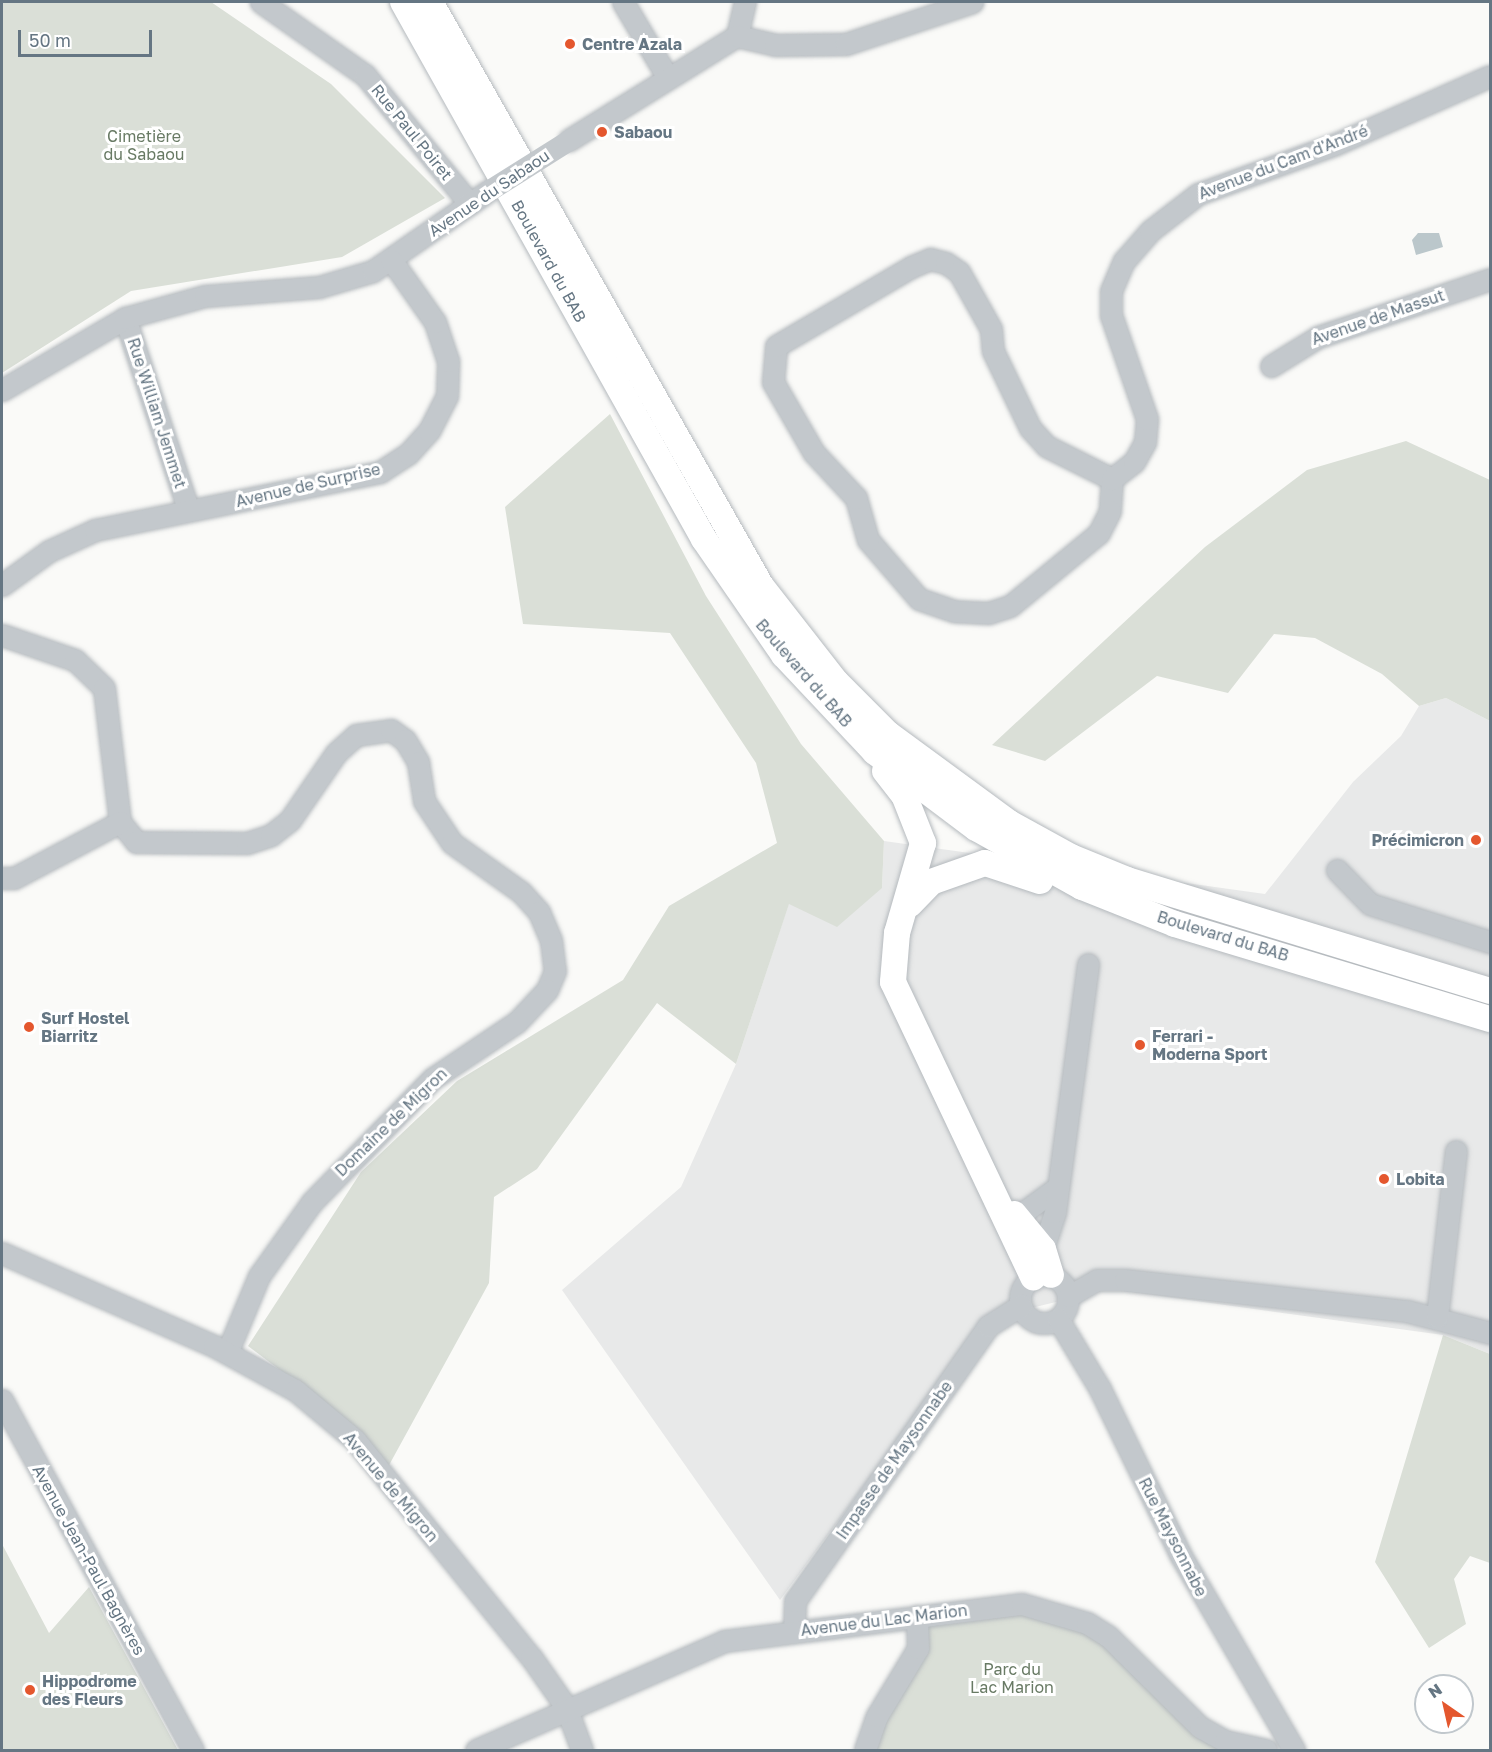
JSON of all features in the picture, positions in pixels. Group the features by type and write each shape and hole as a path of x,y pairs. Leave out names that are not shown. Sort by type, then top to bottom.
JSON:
{"main road":[{"name":"Boulevard du BAB","path":"403,2 704,538 784,655 875,752 1023,857 1175,924 1491,1019"},
{"name":"Boulevard du BAB","path":"430,2 761,586 836,682 888,734 1009,823 1071,857 1127,880 1491,991"},
{"path":"875,752 904,795 923,843 907,906 897,933 893,982 996,1198 1042,1276"},
{"path":"907,906 931,882 985,862 1073,897 1175,924"},
{"path":"1015,1227 1043,1249 1042,1276"}],"street":[{"name":"Rue Paul Poiret","path":"261,2 365,75 470,204"},
{"path":"623,2 668,78"},
{"path":"745,2 737,36 775,45 846,44 972,2"},
{"name":"Avenue du Sabaou","path":"2,390 125,318 205,296 337,283 392,261 488,191 737,36"},
{"name":"Avenue du Cam d'André","path":"1112,479 1134,462 1145,442 1147,419 1111,315 1111,291 1124,261 1181,203 1491,76"},
{"path":"930,259 946,263 959,272 991,330 993,351 1030,428 1046,446 1112,479 1110,511 1099,534 1010,606 989,613 954,611 920,599 868,540 856,498 814,453 773,382 776,346 911,267 930,259"},
{"name":"Avenue de Surprise","path":"2,585 49,551 95,530 188,509 381,472 408,454 429,432 447,396 448,361 435,322 392,261"},
{"name":"Avenue de Massut","path":"1271,366 1318,337 1491,279"},
{"name":"Rue William Jemmet","path":"125,318 188,509"},
{"path":"2,635 51,649 75,660 104,688 120,822 14,878 2,878"},
{"name":"Domaine de Migron","path":"120,822 136,842 255,840 290,820 336,753 356,735 391,730 405,740 418,762 424,801 452,843 540,912 555,971 547,990 517,1022 432,1079 367,1149 344,1166 276,1249 259,1276 227,1353"},
{"path":"1338,870 1370,904 1491,942"},
{"path":"1043,1249 1058,1187 1088,964"},
{"path":"1437,1317 1456,1151"},
{"path":"1015,1227 1058,1187"},
{"name":"Avenue de Migron","path":"2,1254 227,1353 295,1390 355,1440 566,1707 582,1750"},
{"path":"1069,1296 1042,1276 1023,1288 1021,1305 1035,1322 1058,1319 1069,1296 1097,1280 1125,1280 1437,1317 1491,1333"},
{"name":"Impasse de Maysonnabe","path":"794,1631 795,1601 988,1326 1021,1305"},
{"name":"Rue Maysonnabe","path":"1058,1319 1100,1389 1180,1554 1294,1750"},
{"name":"Avenue Jean-Paul Bagnères","path":"2,1400 193,1750"},
{"name":"Avenue du Lac Marion","path":"476,1750 566,1707 724,1641 1022,1604 1067,1613 1108,1636 1200,1727 1225,1741 1266,1750"},
{"path":"865,1750 877,1716 918,1648 917,1616"}],"shaded area":[{"path":"1418,233 1439,233 1443,247 1416,255 1412,240"},
{"path":"1446,698 1490,721 1490,1354 1443,1335 1109,1289 986,1319 780,1600 562,1290 681,1187 736,1064 789,903 882,888 884,841 1265,894 1353,782 1401,736 1419,706"}],"green space":[{"name":"Cimetière du Sabaou","path":"2,2 211,2 331,84 445,198 342,257 131,291 2,373"},
{"path":"610,414 706,596 801,744 884,841 882,888 837,927 789,904 736,1064 657,1003 537,1169 494,1197 489,1283 388,1467 336,1412 248,1346 361,1172 457,1081 623,980 669,906 777,843 756,763 670,633 523,624 505,507"},
{"path":"1406,441 1490,480 1490,721 1446,698 1419,706 1382,674 1315,638 1274,634 1228,693 1157,676 1045,761 992,745 1205,547 1307,470"},
{"path":"1443,1335 1490,1354 1490,1563 1470,1556 1454,1579 1466,1624 1429,1648 1375,1562"},
{"path":"2,1544 49,1633 89,1587 178,1750 2,1750"},
{"name":"Parc du Lac Marion","path":"1067,1613 1177,1707 1266,1750 865,1750 918,1648 917,1616"}],"place":[{"name":"Centre Azala","path":"570,44"},
{"name":"Sabaou","path":"602,132"},
{"name":"Précimicron","path":"1476,840"},
{"name":"Surf Hostel Biarritz","path":"29,1027"},
{"name":"Ferrari - Moderna Sport","path":"1140,1045"},
{"name":"Lobita","path":"1384,1179"},
{"name":"Hippodrome des Fleurs","path":"30,1690"}]}
